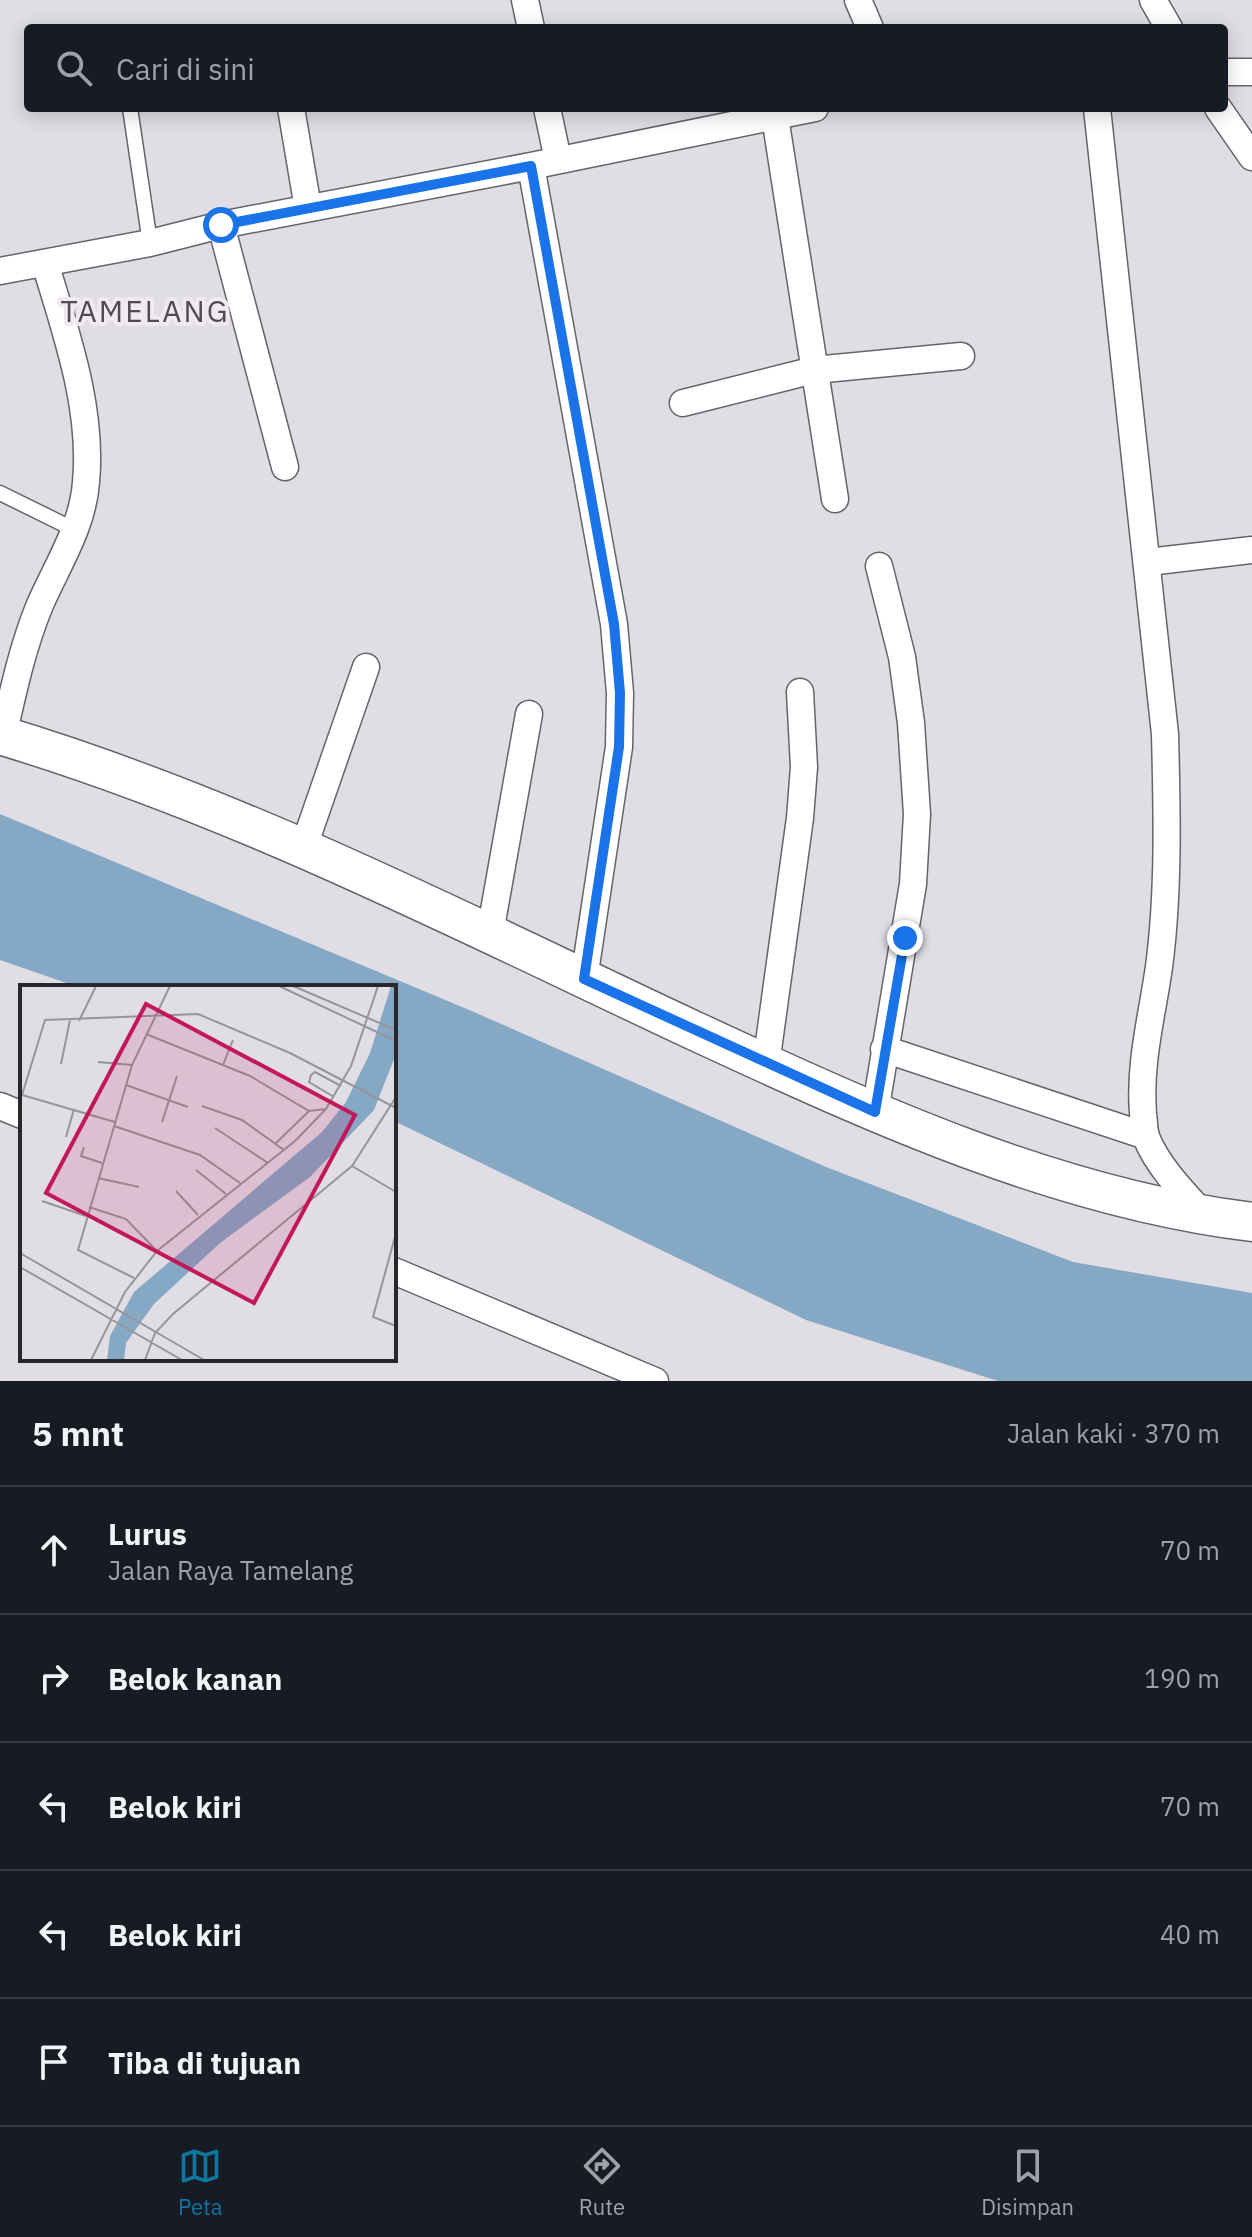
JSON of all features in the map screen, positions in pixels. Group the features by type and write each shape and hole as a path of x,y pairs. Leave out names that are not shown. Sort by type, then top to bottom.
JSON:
{"street":[{"path":"525,0 530,24"},
{"path":"858,0 868,24"},
{"path":"1153,0 1167,24"},
{"path":"1228,72 1252,72"},
{"path":"292,112 308,208"},
{"path":"548,112 558,160"},
{"path":"0,271 797,112"},
{"path":"1097,112 1165,734 1167,806 1159,967 1147,1028 1143,1072 1146,1136 1176,1183 1205,1216"},
{"path":"1221,112 1252,157"},
{"path":"775,117 835,499"},
{"path":"531,166 614,624 620,693 619,747 584,979"},
{"path":"221,225 285,467"},
{"path":"45,263 74,366 87,446 86,485 75,530 19,665 1,735 158,787 303,849 875,1112 1011,1164 1130,1200 1205,1216 1252,1222"},
{"path":"683,403 814,370 961,356"},
{"path":"1148,562 1252,550"},
{"path":"875,1112 913,884 917,814 911,723 902,657 879,566"},
{"path":"303,849 366,667"},
{"path":"766,1064 800,818 804,767 800,692"},
{"path":"490,933 529,714"},
{"path":"884,1049 1146,1136"},
{"path":"0,1106 20,1114"},
{"path":"396,1272 655,1381"}],"lane":[{"path":"131,112 150,243"},
{"path":"0,493 75,530"}],"water":[{"path":"0,814 474,1012 826,1167 1073,1262 1252,1293 1252,1381 998,1381 806,1320 396,1122 396,985 72,985 0,960"}],"district":[{"name":"TAMELANG","path":"145,310"}],"route":[{"path":"221,225 531,166 614,624 620,693 619,747 584,979 875,1112 891,1005 905,938"}]}
